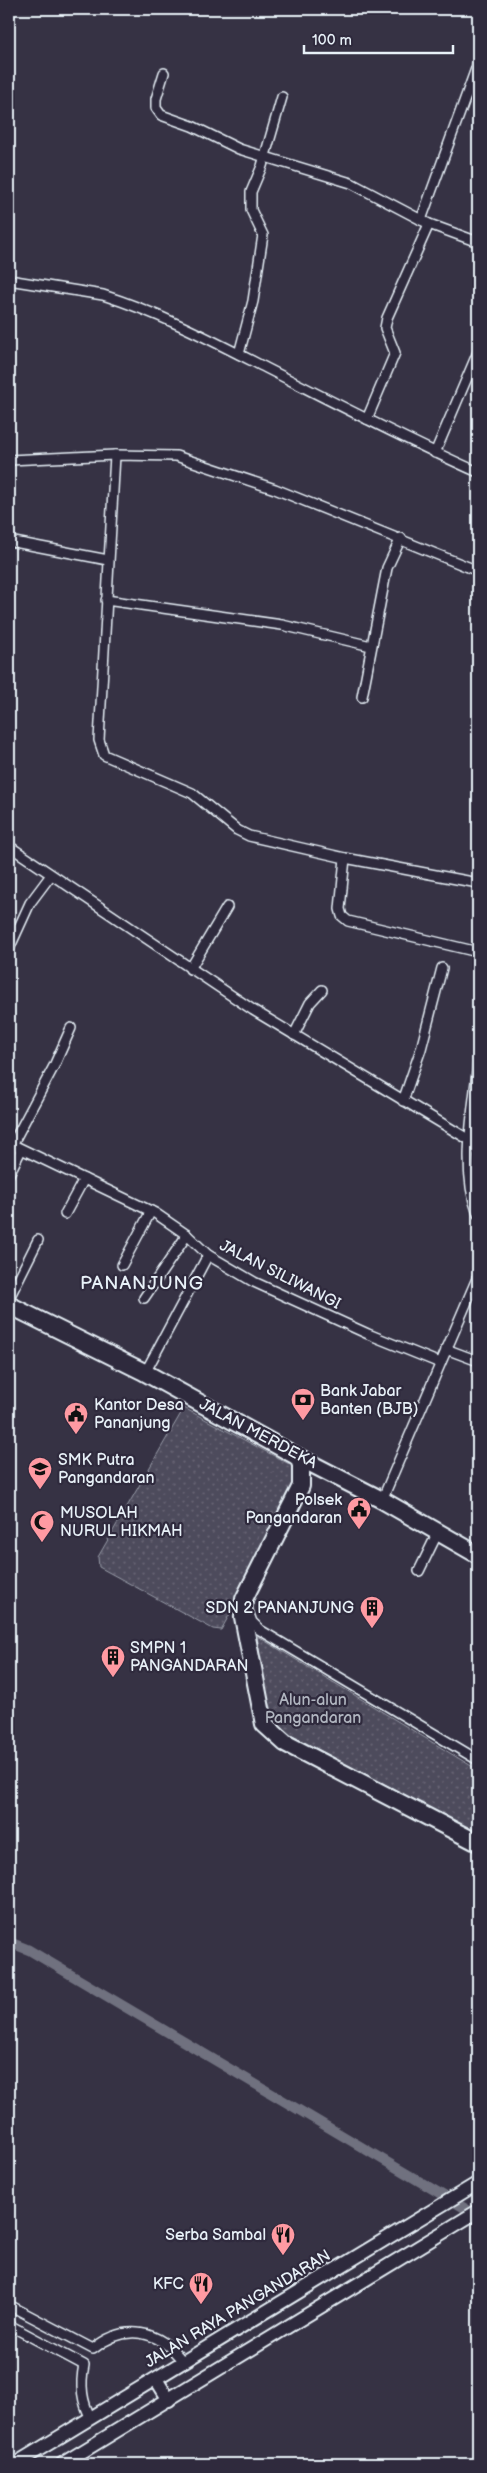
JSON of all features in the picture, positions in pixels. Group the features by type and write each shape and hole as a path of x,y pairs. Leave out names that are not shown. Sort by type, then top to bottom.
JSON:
{"highway":[{"name":"JALAN MERDEKA","path":"9,1304 145,1373 298,1457 336,1475 478,1555"},
{"path":"298,1457 301,1465 301,1486 244,1599 243,1617 258,1703 264,1724 285,1743 478,1843"},
{"path":"301,1486 319,1477 336,1475"}],"street":[{"path":"367,419 395,353 385,328 387,318 425,222 478,63"},
{"path":"164,73 156,98 156,108 161,115 192,126 239,150 350,183 425,222 478,242"},
{"path":"239,354 253,301 264,235 251,210 251,192 264,158 282,97"},
{"path":"9,280 104,294 184,326 435,453 478,472"},
{"path":"435,453 478,352"},
{"path":"9,460 163,454 188,459 275,489 478,570"},
{"path":"115,455 99,740 104,756 192,793 243,834 345,858 478,883"},
{"path":"362,697 387,568 401,538"},
{"path":"9,541 108,560"},
{"path":"106,600 282,625 371,646"},
{"path":"9,846 190,969 294,1035 474,1142"},
{"path":"345,858 340,909 342,916 348,921 478,952"},
{"path":"9,949 30,903 51,875"},
{"path":"190,969 227,907"},
{"path":"403,1101 421,1049 442,968"},
{"path":"294,1035 310,1003 322,990"},
{"path":"10,1144 54,1066 71,1028"},
{"path":"478,1062 471,1189 478,1214"},
{"name":"JALAN SILIWANGI","path":"10,1144 151,1211 187,1235 208,1255 263,1286 368,1334 440,1363"},
{"path":"9,1174 21,1150"},
{"path":"65,1214 84,1180"},
{"path":"122,1265 151,1211"},
{"path":"144,1298 187,1235"},
{"path":"9,1298 38,1240"},
{"path":"145,1373 208,1255"},
{"path":"382,1500 478,1276"},
{"path":"446,1349 478,1361"},
{"path":"419,1571 438,1532"},
{"path":"244,1599 252,1622 260,1630 478,1760"},
{"name":"JALAN RAYA PANGANDARAN","path":"15,2464 478,2183"},
{"path":"62,2464 478,2211"},
{"path":"9,2305 93,2348"},
{"path":"9,2325 84,2365"},
{"path":"91,2418 82,2393 81,2378 84,2365 93,2348 113,2336 130,2332 138,2333 160,2340 171,2348 183,2362"},
{"path":"156,2378 168,2400"}],"green space":[{"path":"184,1408 293,1466 298,1475 252,1574 221,1630 213,1629 99,1567 98,1557"},
{"name":"Alun-alun Pangandaran","path":"257,1636 478,1770 478,1833 285,1732 272,1711 268,1699"}],"waterway":[{"path":"9,1942 29,1950 478,2216"}],"place":[{"name":"Bank Jabar Banten (BJB)","path":"303,1421"},
{"name":"Kantor Desa Pananjung","path":"76,1435"},
{"name":"SMK Putra Pangandaran","path":"40,1490"},
{"name":"Polsek Pangandaran","path":"359,1530"},
{"name":"MUSOLAH NURUL HIKMAH","path":"42,1543"},
{"name":"SDN 2 PANANJUNG","path":"372,1629"},
{"name":"SMPN 1 PANGANDARAN","path":"113,1678"},
{"name":"Serba Sambal","path":"283,2256"},
{"name":"KFC","path":"201,2305"}],"district":[{"name":"PANANJUNG","path":"142,1283"}]}
